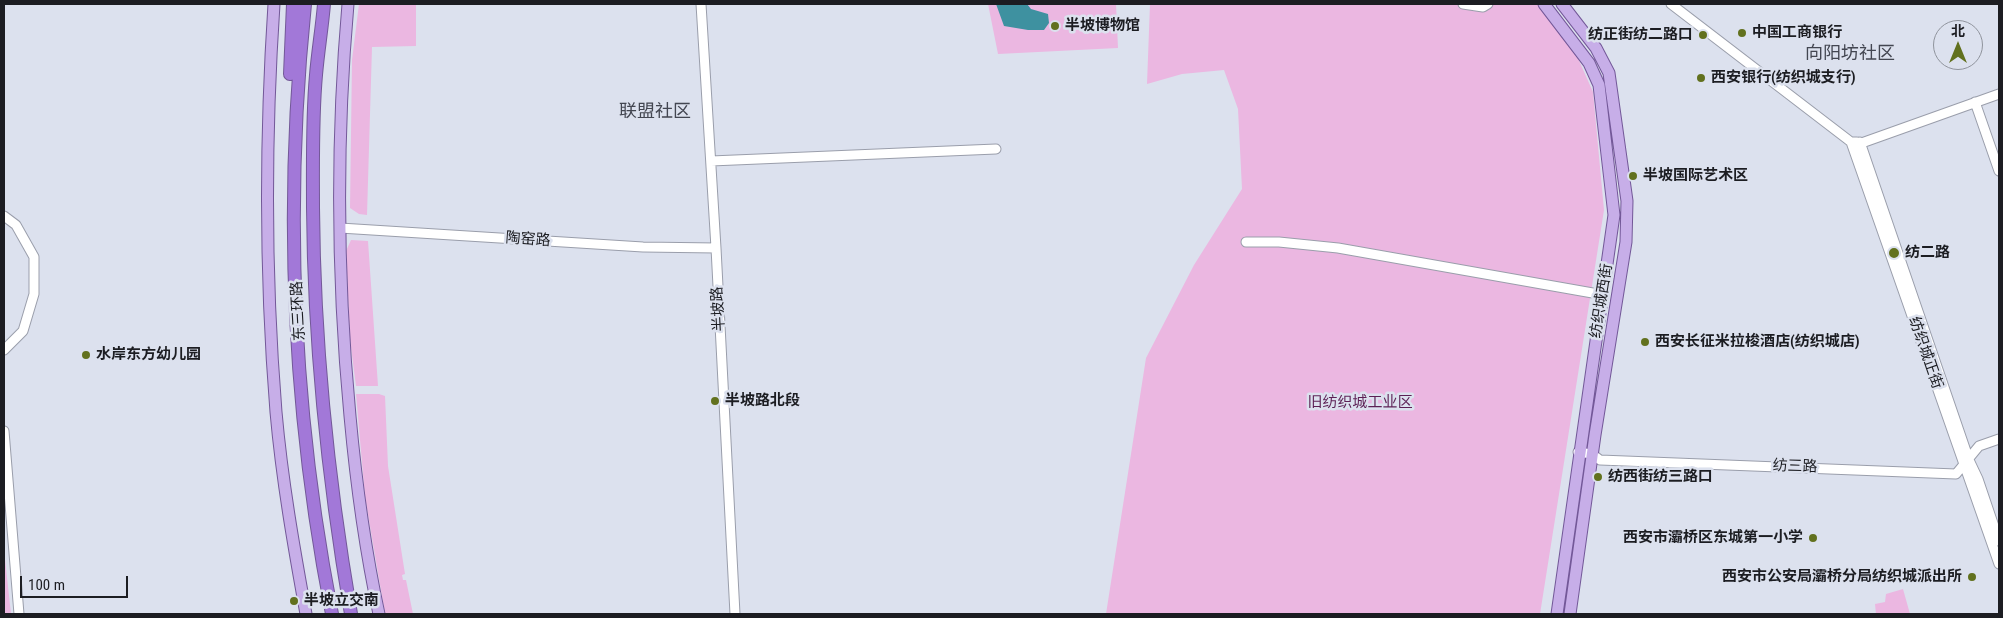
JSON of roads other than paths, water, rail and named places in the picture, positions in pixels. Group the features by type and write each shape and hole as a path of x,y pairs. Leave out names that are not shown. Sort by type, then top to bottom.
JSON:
{"highway":[{"path":"293,4 286,177 293,214"},
{"name":"东三环路","path":"305,4 299,69 293,214 294,284 303,402 314,505 332,614"},
{"name":"东三环路","path":"324,4 316,76 313,266 316,332 327,456 351,614"},
{"path":"316,76 327,38 333,4"}],"main road":[{"path":"274,4 269,85 268,281 276,413 289,511 306,614"},
{"path":"348,4 341,86 340,228 342,327 353,444 363,522 379,614"},
{"name":"纺织城西街","path":"1544,4 1587,59 1599,85 1614,215 1604,295 1578,452 1557,614"},
{"name":"纺织城西街","path":"1562,4 1596,48 1609,73 1624,166 1628,206 1626,242 1592,454 1570,614"}],"street":[{"name":"半坡路","path":"701,4 735,614"},
{"path":"1463,4 1484,8 1488,4"},
{"path":"1671,4 1855,143 1999,94"},
{"path":"1975,102 1999,171"},
{"name":"纺织城正街","path":"1855,143 1967,461 1999,564"},
{"path":"711,161 996,150"},
{"path":"4,216 16,225 34,257 34,294 23,331 4,350"},
{"name":"陶窑路","path":"340,228 644,248 716,248"},
{"path":"1246,242 1279,242 1338,248 1604,295"},
{"path":"4,431 20,614"},
{"name":"纺三路","path":"1578,452 1592,454 1600,460 1956,474 1979,446 1999,439"},
{"name":"纺织城正街","path":"1967,461 1978,479 1999,541"}],"water":[{"path":"996,4 1027,4 1031,9 1048,14 1049,23 1044,30 1028,30 1004,26"}],"place":[{"name":"半坡博物馆","path":"1055,26"},
{"name":"中国工商银行","path":"1742,33"},
{"name":"纺正街纺二路口","path":"1703,35"},
{"name":"西安银行(纺织城支行)","path":"1701,78"},
{"name":"半坡国际艺术区","path":"1633,176"},
{"name":"纺二路","path":"1894,253"},
{"name":"西安长征米拉梭酒店(纺织城店)","path":"1645,342"},
{"name":"水岸东方幼儿园","path":"86,355"},
{"name":"半坡路北段","path":"715,401"},
{"name":"纺西街纺三路口","path":"1598,477"},
{"name":"西安市灞桥区东城第一小学","path":"1813,538"},
{"name":"西安市公安局灞桥分局纺织城派出所","path":"1972,577"},
{"name":"半坡立交南","path":"294,601"}],"district":[{"name":"向阳坊社区","path":"1850,54"},
{"name":"联盟社区","path":"655,112"}],"park label":[{"name":"旧纺织城工业区","path":"1360,403"}]}
